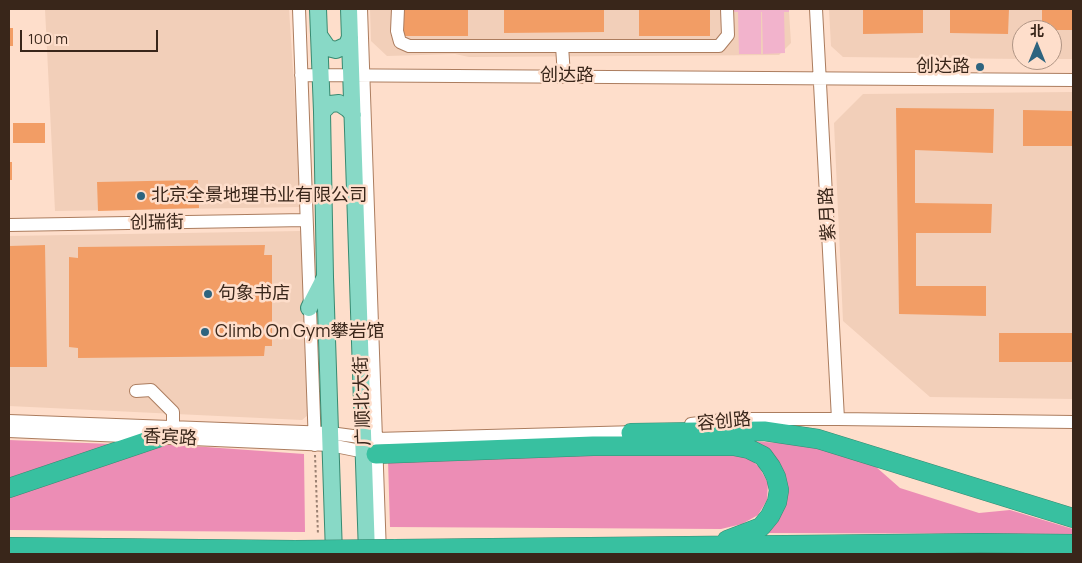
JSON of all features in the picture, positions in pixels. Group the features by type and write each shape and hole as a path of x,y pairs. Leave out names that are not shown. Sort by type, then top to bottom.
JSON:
{"highway":[{"path":"631,433 764,431 818,439 1073,518"},
{"path":"9,488 166,432"},
{"path":"370,445 734,446 749,449 763,456 772,467 778,484 777,502 770,516 761,527 712,545"},
{"path":"9,547 387,552 712,545 1073,544"}],"main road":[{"name":"广顺北大街","path":"318,9 325,277 322,439 334,554"},
{"name":"广顺北大街","path":"349,9 350,37 357,76 352,115 357,242 370,445 367,554"},
{"path":"319,36 328,48 336,50 347,45 350,37"},
{"path":"322,112 330,104 339,103 348,109 352,115"},
{"path":"357,242 368,218"},
{"path":"309,308 325,277"}],"street":[{"path":"299,9 309,308 322,439"},
{"path":"361,9 357,76 368,218 370,445 387,552"},
{"path":"398,9 397,31 400,42 409,46 719,46 728,35 727,9"},
{"name":"紫月路","path":"816,9 838,418"},
{"path":"562,46 564,76"},
{"name":"创达路","path":"301,75 1073,80"},
{"name":"创瑞街","path":"9,225 306,220"},
{"path":"136,391 151,390 173,412 166,432"},
{"name":"容创路","path":"370,445 631,433 731,419 838,418 1073,422"},
{"name":"香宾路","path":"9,421 166,432 322,439 370,445"},
{"name":"香宾路","path":"9,431 166,432"}],"path":[{"path":"318,535 322,439"}],"shaded area":[{"path":"45,9 289,9 302,207 55,211"},
{"path":"370,9 732,9 732,12 789,12 791,43 779,55 469,57 455,54 387,56 371,41"},
{"path":"732,9 789,9 789,12 784,12 785,53 763,54 761,12 761,54 739,54 738,12 732,12"},
{"path":"829,9 1073,9 1073,59 1062,59 1062,20 1012,20 1012,59 843,57 831,46"},
{"path":"1073,92 1073,399 930,397 843,321 834,123 863,94"},
{"path":"301,231 308,415 302,420 9,406 9,236"},
{"path":"9,440 112,444 9,478"},
{"path":"749,441 795,444 826,450 875,466 900,488 979,513 1010,510 1073,529 1073,534 760,533 783,503"},
{"path":"164,444 304,454 305,532 9,530 9,494"},
{"path":"724,451 747,456 759,467 768,483 767,500 758,515 742,524 721,529 390,527 388,460"}],"building":[{"path":"397,9 468,9 468,36 397,36"},
{"path":"504,9 604,9 604,32 504,33"},
{"path":"639,9 710,9 710,36 639,36"},
{"path":"863,9 923,9 923,33 863,34"},
{"path":"950,9 1009,9 1008,34 950,33"},
{"path":"1042,9 1073,9 1073,30 1062,30 1062,20 1042,20"},
{"path":"9,28 13,28 13,46 9,46"},
{"path":"896,108 994,109 993,153 915,150 915,203 992,204 991,233 916,233 916,286 986,286 986,316 899,314"},
{"path":"1023,110 1073,111 1073,146 1023,146"},
{"path":"13,123 45,123 45,143 13,143"},
{"path":"9,162 12,162 12,180 9,180"},
{"path":"198,180 199,208 98,211 97,182"},
{"path":"45,245 47,367 9,367 9,246"},
{"path":"265,245 264,255 272,255 272,346 265,346 264,356 78,358 78,348 69,347 69,257 78,258 78,247"},
{"path":"999,333 1073,333 1073,362 999,362"}],"place":[{"name":"创达路","path":"980,67"},
{"name":"北京全景地理书业有限公司","path":"141,196"},
{"name":"句象书店","path":"208,294"},
{"name":"Climb On Gym攀岩馆","path":"205,332"}]}
